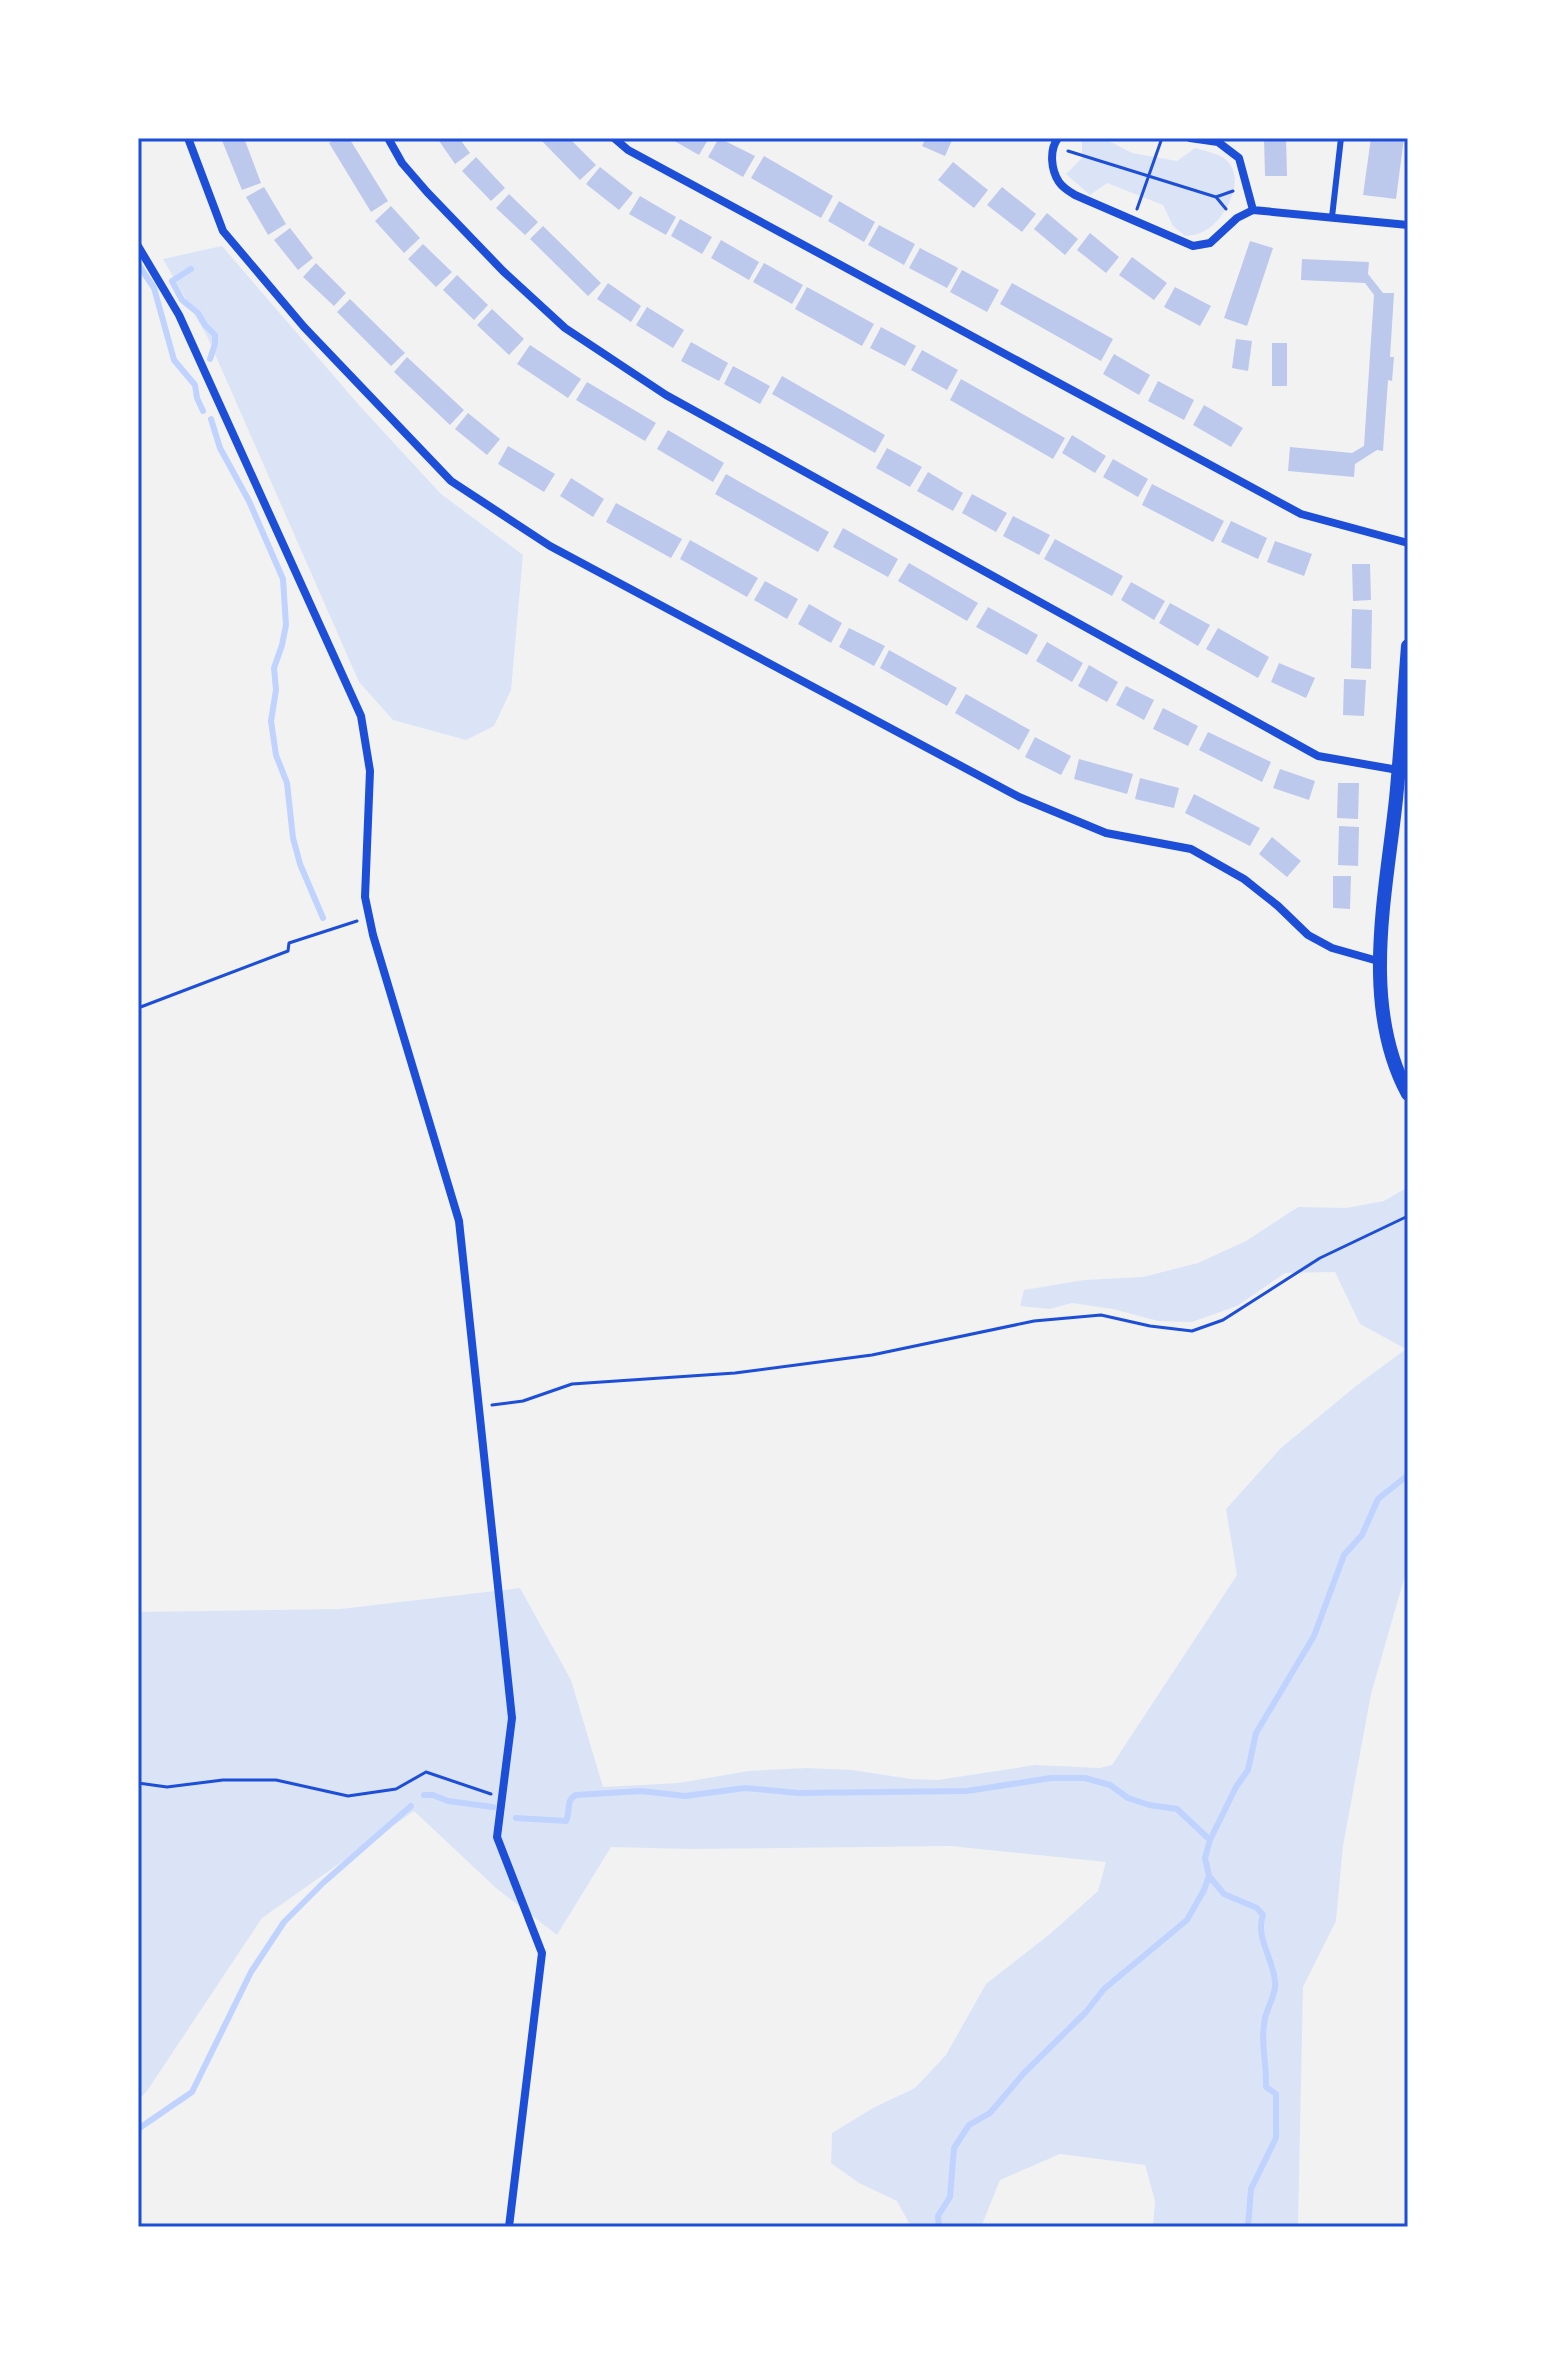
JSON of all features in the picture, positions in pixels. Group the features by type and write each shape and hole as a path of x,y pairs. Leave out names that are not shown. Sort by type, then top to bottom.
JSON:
{"street":[{"path":"188,138 223,231 304,327 451,481 550,546 1019,797 1106,833 1191,849 1244,879 1308,935 1332,948 1378,961"},
{"path":"388,138 402,163 427,192 565,328 666,395 1318,756 1398,770"},
{"path":"614,138 628,150 1301,514 1408,543"},
{"path":"1190,138 1218,142 1239,158 1253,210"},
{"path":"1056,142 1052,156 1060,184 1075,195 1193,246 1210,243 1237,218 1253,210 1408,225"},
{"path":"138,246 179,315 361,716 370,771 365,897 459,1221 512,1718 497,1837 542,1953 509,2227"},
{"path":"1408,646 1398,770 1402,795 1378,961 1387,1039 1408,1094"}],"lane":[{"path":"1332,217 1341,138"}],"path":[{"path":"1134,220 1162,138"},
{"path":"1056,142 1085,158 1216,197 1247,187"},
{"path":"138,1008 288,951 289,943 369,917"},
{"path":"479,1407 523,1401 572,1384 735,1373 843,1360 1034,1321 1101,1315 1192,1331 1223,1320 1320,1258 1408,1216"},
{"path":"138,1783 167,1787 223,1780 276,1780 348,1796 396,1789 426,1772 487,1793 502,1794"}],"shaded area":[{"path":"1082,138 1103,138 1132,153 1177,161 1195,148 1219,155 1231,166 1235,184 1233,193 1225,211 1210,228 1185,236 1173,226 1163,205 1107,183 1090,195 1066,174 1082,158"},
{"path":"222,246 358,404 441,494 523,555 511,690 494,726 466,740 393,720 359,682 207,336 163,259"},
{"path":"1408,1187 1408,1565 1371,1694 1343,1846 1336,1921 1303,1987 1298,2227 1153,2227 1155,2201 1145,2165 1060,2154 1000,2180 981,2227 911,2227 897,2201 859,2183 831,2163 832,2133 873,2108 915,2088 946,2055 986,1984 1050,1934 1098,1891 1106,1862 950,1846 611,1847 557,1935 496,1888 414,1811 262,1918 138,2100 138,1612 340,1609 520,1588 571,1680 603,1787 679,1783 748,1771 806,1768 938,1780 1035,1765 1099,1768 1112,1765 1237,1575 1226,1509 1281,1448 1406,1349 1360,1324 1335,1272 1285,1273 1237,1306 1192,1322 1158,1321 1113,1309 1072,1303 1050,1309 1020,1306 1024,1290 1084,1280 1143,1277 1198,1263 1246,1241 1298,1207 1346,1208 1384,1201"}],"building":[{"path":"221,138 244,138 261,183 242,190"},
{"path":"337,138 349,138 388,201 371,212 329,143"},
{"path":"437,138 459,138 470,153 455,164"},
{"path":"539,138 569,138 596,165 580,180"},
{"path":"669,138 709,138 699,155"},
{"path":"719,138 755,156 743,177 708,157"},
{"path":"926,138 953,138 945,156 922,146"},
{"path":"1264,138 1286,138 1287,176 1265,176"},
{"path":"1371,138 1404,138 1396,199 1363,195"},
{"path":"764,156 833,196 821,218 751,178"},
{"path":"476,157 505,188 491,201 462,171"},
{"path":"953,162 988,190 974,208 938,180"},
{"path":"600,167 633,193 619,210 586,184"},
{"path":"264,187 286,224 268,235 246,197"},
{"path":"1002,187 1036,214 1022,232 987,205"},
{"path":"509,194 538,222 525,235 496,208"},
{"path":"640,196 676,217 666,235 629,214"},
{"path":"839,201 875,222 864,242 828,221"},
{"path":"391,206 420,238 404,253 375,221"},
{"path":"1047,213 1078,239 1065,255 1034,229"},
{"path":"680,219 712,237 702,254 671,236"},
{"path":"879,225 915,244 904,265 868,245"},
{"path":"543,226 601,283 588,296 530,239"},
{"path":"290,228 313,258 298,270 274,240"},
{"path":"1090,233 1119,257 1106,273 1077,250"},
{"path":"721,240 759,262 749,280 711,258"},
{"path":"1250,241 1273,248 1247,326 1224,318"},
{"path":"423,244 452,272 436,287 408,259"},
{"path":"920,248 958,268 947,288 909,268"},
{"path":"1132,257 1167,283 1154,300 1119,275"},
{"path":"1302,259 1369,262 1368,274 1383,293 1394,293 1390,357 1394,357 1392,381 1388,380 1383,451 1377,450 1355,464 1354,477 1288,471 1290,447 1352,453 1364,446 1374,295 1365,283 1301,280"},
{"path":"316,263 346,293 334,306 303,277"},
{"path":"764,263 803,285 792,304 753,282"},
{"path":"962,270 999,290 987,312 950,292"},
{"path":"457,275 488,305 474,320 443,290"},
{"path":"608,283 641,306 631,322 597,299"},
{"path":"1012,283 1113,339 1101,361 1000,304"},
{"path":"807,287 874,324 862,346 795,309"},
{"path":"1175,287 1211,306 1200,326 1164,307"},
{"path":"350,299 405,353 391,366 337,312"},
{"path":"647,307 684,330 673,348 636,325"},
{"path":"492,309 524,339 509,355 477,325"},
{"path":"881,327 916,346 905,366 870,348"},
{"path":"1236,339 1252,341 1248,371 1232,368"},
{"path":"691,342 728,363 719,381 681,361"},
{"path":"1272,343 1287,343 1287,386 1272,386"},
{"path":"530,345 581,379 568,398 517,364"},
{"path":"922,350 958,370 947,390 911,370"},
{"path":"1114,354 1150,375 1139,395 1103,374"},
{"path":"407,357 464,410 450,425 394,372"},
{"path":"733,366 770,386 760,404 724,384"},
{"path":"782,376 885,435 875,453 772,394"},
{"path":"961,379 1065,438 1053,459 950,400"},
{"path":"1158,381 1194,400 1184,420 1148,401"},
{"path":"587,382 656,423 645,441 576,400"},
{"path":"1204,405 1243,428 1231,447 1193,425"},
{"path":"468,413 500,439 487,455 455,429"},
{"path":"668,430 724,463 713,482 657,449"},
{"path":"1072,435 1106,456 1095,473 1062,453"},
{"path":"508,446 555,474 544,492 498,464"},
{"path":"887,448 922,467 910,487 876,468"},
{"path":"1113,459 1148,479 1138,497 1103,477"},
{"path":"928,472 963,493 953,511 917,491"},
{"path":"726,474 829,532 818,552 715,494"},
{"path":"571,478 604,499 593,517 560,496"},
{"path":"1152,484 1224,521 1213,542 1142,505"},
{"path":"972,494 1007,513 996,532 962,513"},
{"path":"616,503 682,539 671,558 606,522"},
{"path":"1013,516 1050,535 1039,555 1003,536"},
{"path":"1231,521 1267,538 1258,559 1221,542"},
{"path":"843,528 898,559 888,577 833,547"},
{"path":"1055,539 1123,576 1112,596 1044,559"},
{"path":"690,540 758,578 747,597 680,559"},
{"path":"1275,541 1312,554 1304,576 1267,562"},
{"path":"909,563 978,603 967,621 898,581"},
{"path":"1352,564 1370,564 1371,600 1353,601"},
{"path":"765,581 798,599 787,619 754,600"},
{"path":"1131,582 1165,601 1154,620 1121,600"},
{"path":"1170,603 1210,625 1198,646 1159,623"},
{"path":"809,604 842,623 831,643 798,624"},
{"path":"988,607 1038,635 1027,655 976,627"},
{"path":"1352,609 1372,610 1371,669 1351,668"},
{"path":"849,628 885,646 874,666 839,647"},
{"path":"1218,628 1269,657 1258,678 1206,649"},
{"path":"1047,642 1083,663 1072,682 1036,661"},
{"path":"889,650 957,688 947,706 880,668"},
{"path":"1279,663 1315,678 1306,698 1271,682"},
{"path":"1089,665 1118,682 1107,702 1078,686"},
{"path":"1344,679 1366,680 1364,716 1343,715"},
{"path":"1126,686 1154,700 1144,720 1116,705"},
{"path":"966,694 1030,730 1019,750 955,713"},
{"path":"1163,708 1198,726 1188,746 1153,729"},
{"path":"1208,732 1271,762 1262,782 1199,750"},
{"path":"1035,737 1071,756 1061,775 1025,757"},
{"path":"1079,759 1133,774 1127,794 1074,779"},
{"path":"1280,769 1315,781 1309,800 1273,788"},
{"path":"1140,778 1179,788 1174,808 1135,799"},
{"path":"1338,783 1359,783 1358,819 1337,818"},
{"path":"1194,794 1260,828 1250,846 1185,813"},
{"path":"1339,826 1359,827 1358,866 1338,865"},
{"path":"1272,837 1301,861 1287,877 1259,854"},
{"path":"1333,876 1351,876 1350,909 1333,908"}],"waterway":[{"path":"138,264 154,288 174,360 195,385 203,411"},
{"path":"191,269 172,281 182,300 198,313 215,335 210,359"},
{"path":"211,419 220,448 249,501 283,579 286,625 274,668 276,690 271,721 276,755 287,783 293,838 300,864 323,918"},
{"path":"1248,2227 1251,2189 1276,2138 1276,2094 1266,2087 1263,2035 1275,1981 1261,1931 1263,1915 1257,1908 1224,1894 1209,1876 1205,1858 1210,1840 1236,1787 1248,1770 1256,1733 1314,1636 1344,1555 1362,1535 1378,1499 1408,1475"},
{"path":"516,1818 566,1821 570,1800 576,1795 641,1791 685,1796 745,1788 798,1793 967,1791 1051,1778 1085,1778 1110,1785 1128,1798 1177,1809 1210,1840"},
{"path":"424,1795 493,1807"},
{"path":"138,2129 192,2092 251,1972 284,1922 324,1882 411,1806"},
{"path":"939,2227 938,2216 950,2197 954,2148 969,2125 990,2113 1104,1989 1187,1920 1209,1876"}]}
